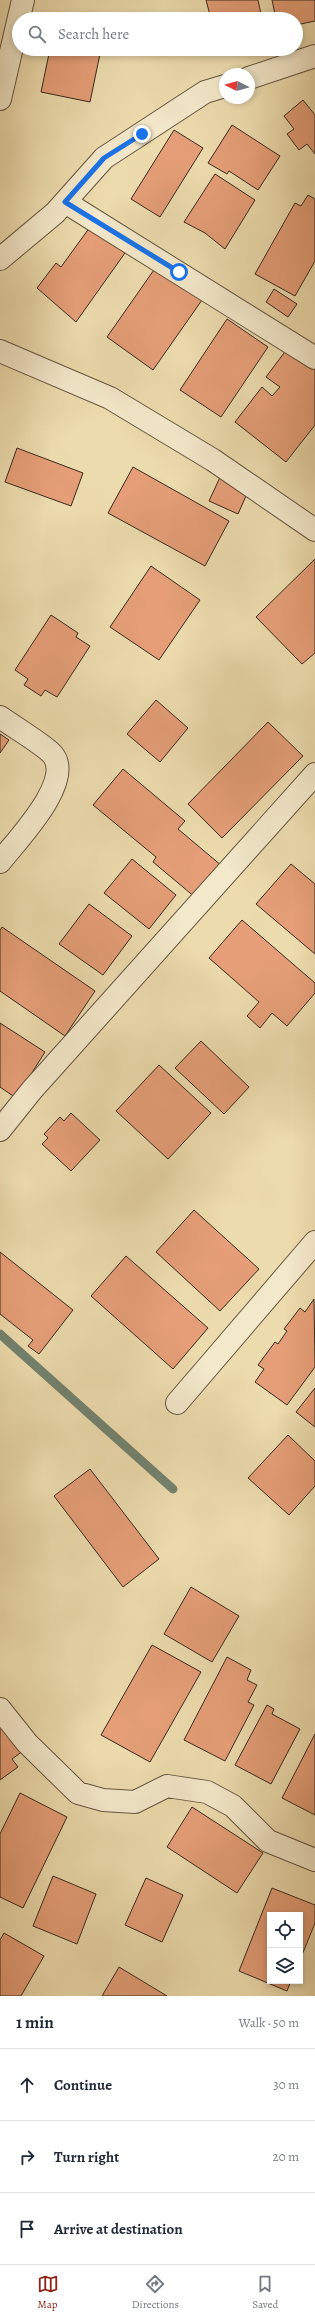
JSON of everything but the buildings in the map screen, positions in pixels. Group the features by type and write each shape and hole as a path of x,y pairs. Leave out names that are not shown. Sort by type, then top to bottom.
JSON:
{"street":[{"path":"20,12 23,0"},
{"path":"0,99 12,47"},
{"path":"255,76 315,56"},
{"path":"0,259 56,213 104,158 206,92 219,88"},
{"path":"65,202 315,358"},
{"path":"0,350 110,398 213,460 315,530"},
{"path":"0,717 53,755 58,772 50,798 0,862"},
{"path":"0,1130 32,1090 315,774"},
{"path":"177,1403 311,1253"},
{"path":"0,1710 27,1743 78,1793 103,1800 135,1802 167,1786 207,1792 233,1806 268,1841 315,1860"}],"waterway":[{"path":"0,1334 173,1489"}],"route":[{"path":"142,134 104,158 65,202 179,272"}]}
